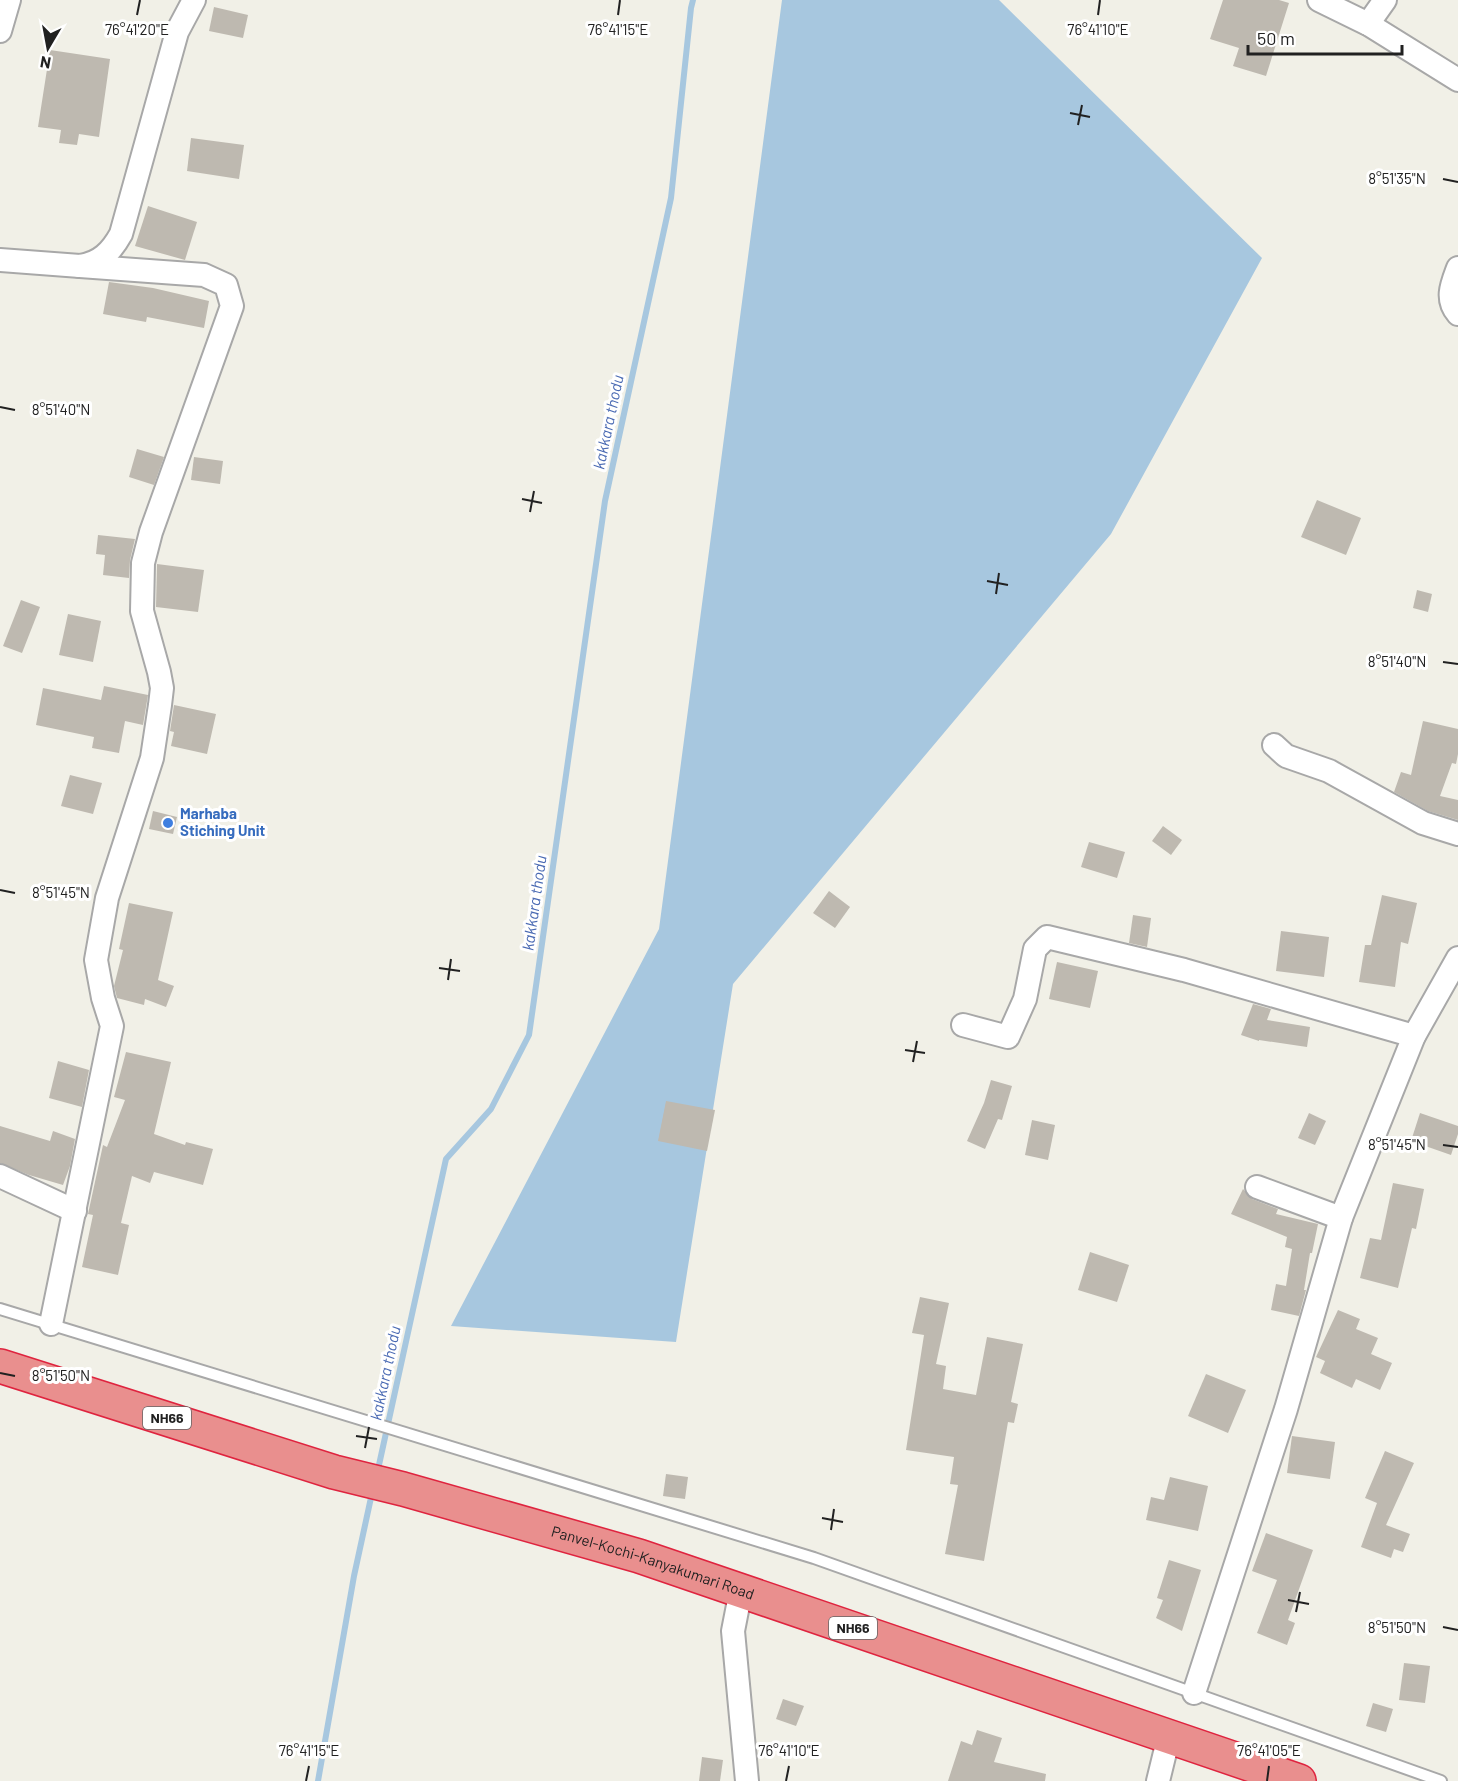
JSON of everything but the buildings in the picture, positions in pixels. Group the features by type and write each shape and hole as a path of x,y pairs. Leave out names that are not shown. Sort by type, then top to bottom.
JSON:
{"highway":[{"name":"Panvel-Kochi-Kanyakumari Road","path":"0,1366 334,1472 403,1489 639,1556 1299,1781"}],"street":[{"path":"0,31 9,0"},
{"path":"80,266 100,260 109,253 121,234 177,32 194,0"},
{"path":"1319,0 1368,24 1458,80"},
{"path":"1368,24 1385,0"},
{"path":"0,260 204,275 226,285 232,306 151,532 143,563 142,611 159,672 162,688 160,705 152,758 106,898 96,960 103,998 112,1026 51,1324"},
{"path":"1458,268 1451,287 1450,299 1458,314"},
{"path":"1274,745 1286,756 1329,771 1422,823 1458,834"},
{"path":"963,1025 1008,1037 1024,999 1035,948 1047,936 1184,970 1414,1036"},
{"path":"1194,1693 1286,1409 1341,1218 1414,1036 1458,958"},
{"path":"0,1176 75,1211"},
{"path":"1257,1187 1341,1218"},
{"path":"741,1590 733,1631 747,1781"},
{"path":"1158,1781 1169,1736"}],"lane":[{"path":"0,1309 814,1558 1441,1781"}],"water":[{"path":"782,0 999,0 1262,258 1111,534 733,984 676,1342 451,1326 659,929"}],"waterway":[{"name":"kakkara thodu","path":"377,1474 446,1159 491,1109 529,1035 605,501 671,198 693,0"},
{"name":"kakkara thodu","path":"318,1781 354,1576 372,1493"}],"place":[{"name":"Marhaba Stiching Unit","path":"168,823"}]}
